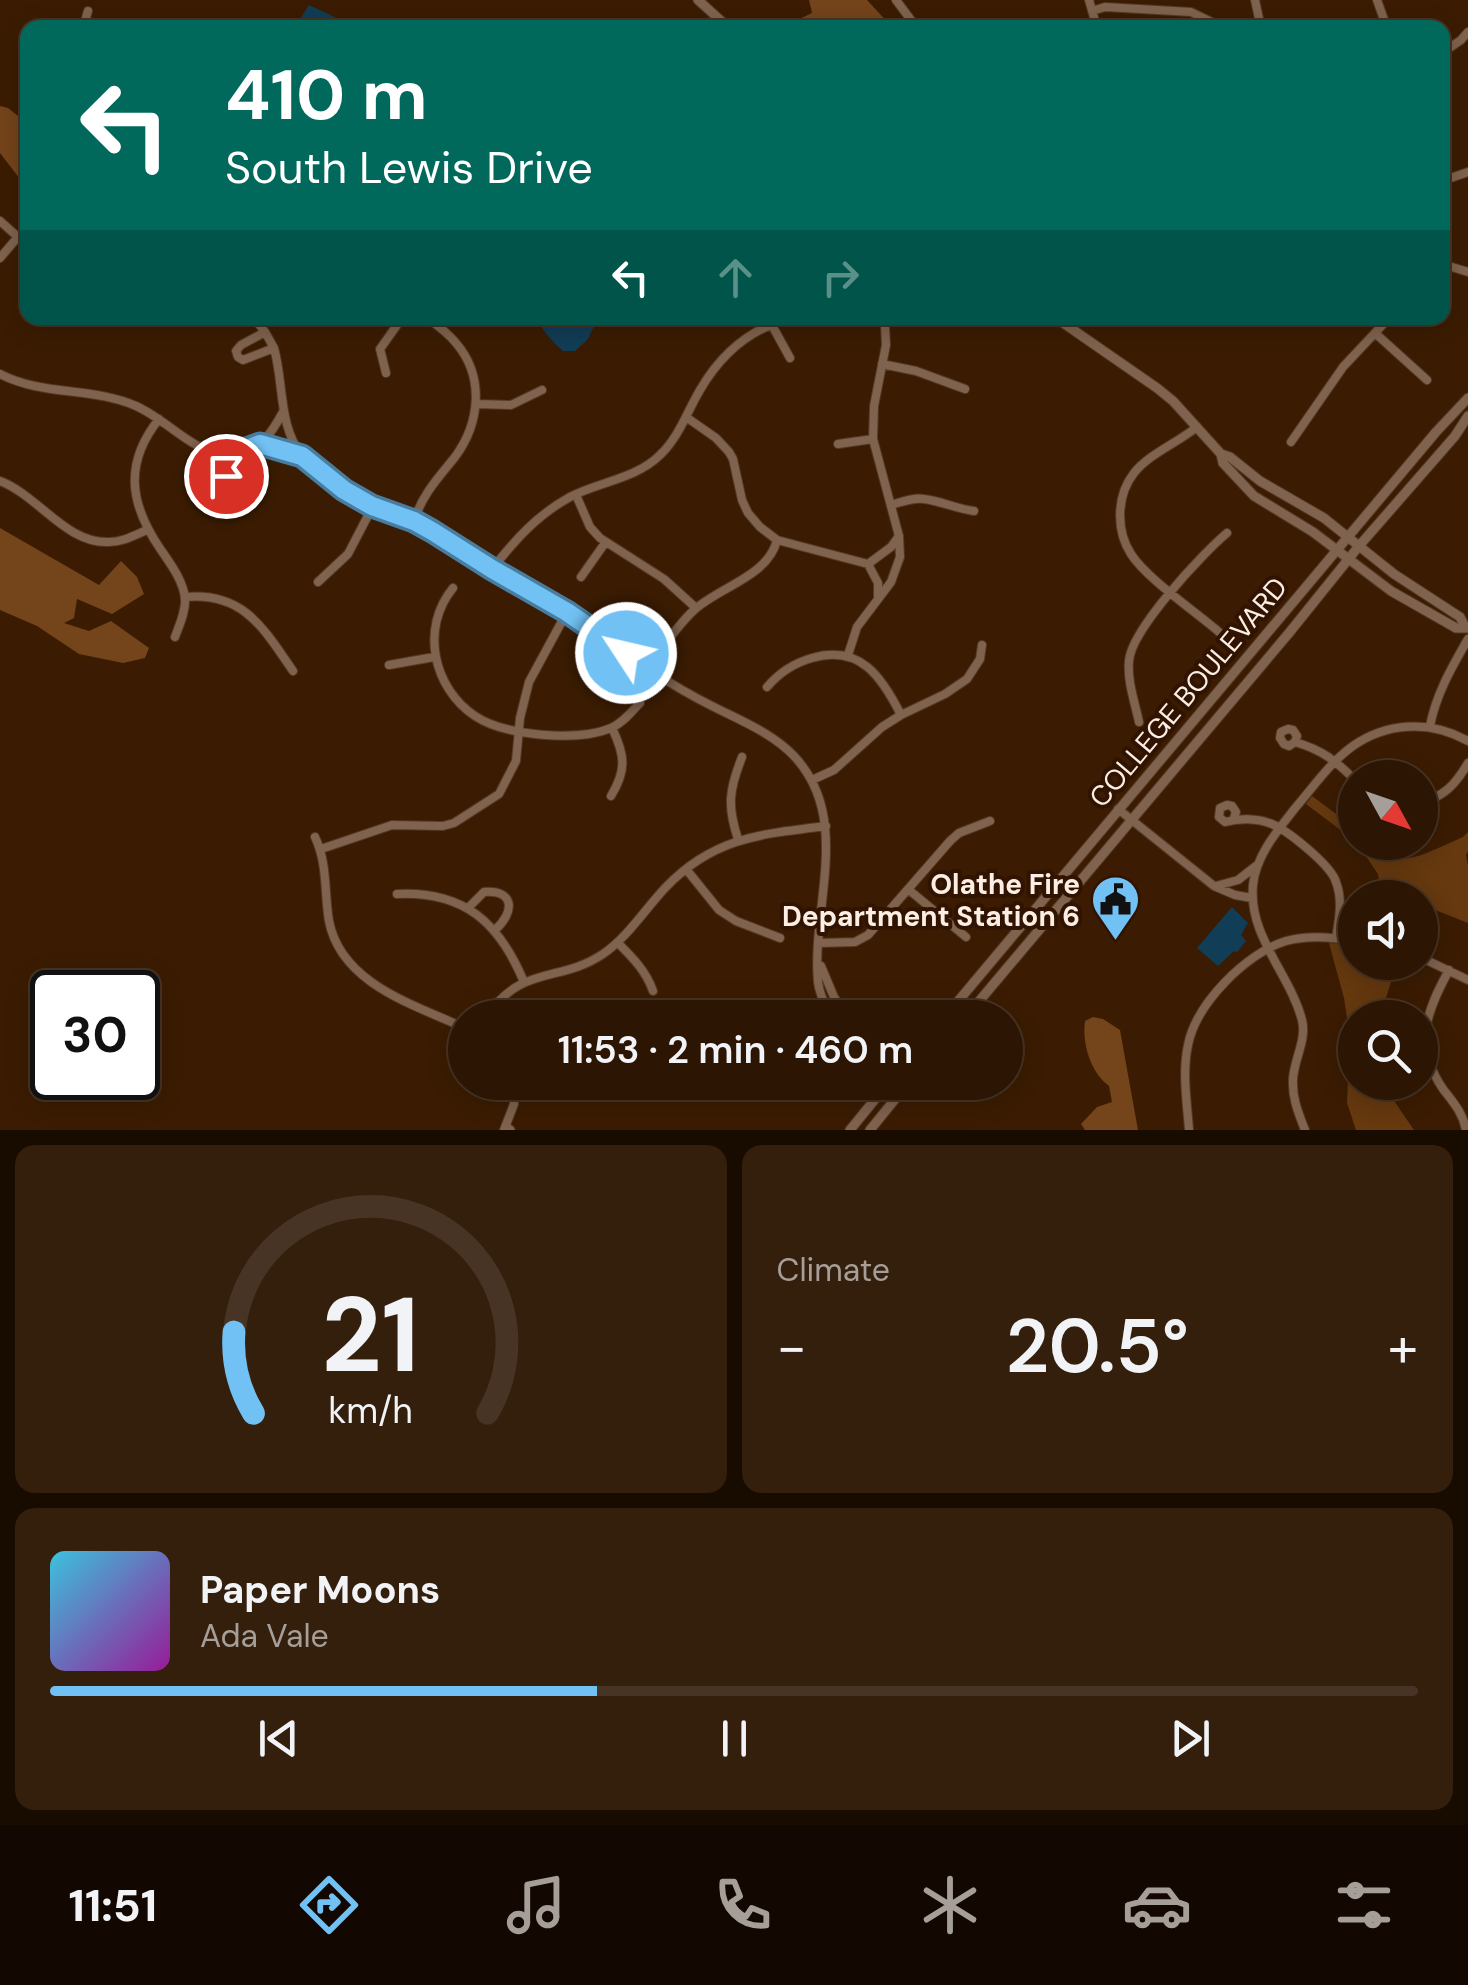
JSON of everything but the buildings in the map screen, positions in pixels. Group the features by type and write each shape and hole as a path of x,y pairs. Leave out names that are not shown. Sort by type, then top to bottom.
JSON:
{"street":[{"path":"698,0 721,20"},
{"path":"1089,0 1095,20"},
{"path":"1092,11 1105,6 1190,12 1207,20"},
{"path":"85,20 88,11"},
{"path":"0,220 18,238 0,258"},
{"path":"260,325 274,348 283,410 302,456"},
{"path":"386,373 380,349 397,325"},
{"path":"414,521 427,490 473,425 477,404 464,353 436,325"},
{"path":"492,569 523,531 546,512 576,495 647,466 660,455 724,357 763,325"},
{"path":"771,325 790,358"},
{"path":"848,656 857,627 891,582 900,557 899,536 872,440 886,339 883,325"},
{"path":"1066,325 1157,388 1197,427 1254,496 1313,532 1391,591 1456,628 1467,628"},
{"path":"1291,442 1343,367 1383,325"},
{"path":"266,332 241,344 236,351 238,358 244,360 274,348"},
{"path":"1376,333 1428,380"},
{"path":"882,364 916,371 965,389"},
{"path":"0,374 38,388 118,399 160,419 193,444 227,456 260,444 302,456 344,490 372,506 414,521 567,612 706,703 770,735 794,756 812,780 826,826 826,861 817,927 818,985 824,1000"},
{"path":"477,404 511,404 542,390"},
{"name":"COLLEGE BOULEVARD","path":"959,1000 1468,398"},
{"path":"260,444 283,410"},
{"name":"COLLEGE BOULEVARD","path":"979,1000 1468,416"},
{"path":"686,418 716,438 734,459 742,500 760,527 777,540 868,564 878,583 878,596"},
{"path":"160,419 146,440 135,478 140,514 186,597 174,637"},
{"path":"1197,427 1143,463 1128,481 1120,509 1124,542 1137,562 1219,632"},
{"path":"838,444 872,440"},
{"path":"1221,454 1260,482 1324,518 1394,574 1460,617 1467,628"},
{"path":"217,514 227,456"},
{"path":"0,482 26,494 67,530 88,540 110,542 147,530"},
{"path":"576,495 590,527 605,543 664,579 696,608"},
{"path":"891,505 925,499 974,511"},
{"path":"318,582 348,554 372,506"},
{"path":"1139,722 1130,680 1130,652 1140,632 1172,592 1211,546 1228,534"},
{"path":"868,564 899,536"},
{"path":"648,668 696,608 758,568 770,556 777,540"},
{"path":"582,577 605,543"},
{"path":"453,588 442,602 435,624 434,657 459,703 477,718 518,732 575,736 612,728 640,702"},
{"path":"186,597 224,601 243,610 266,630 292,671"},
{"path":"321,850 392,825 444,826 466,818 497,795 516,761 522,703 530,682 567,612"},
{"path":"1430,726 1448,674 1468,638"},
{"path":"812,780 834,770 867,739 901,715 967,679 980,659 982,645"},
{"path":"767,687 798,662 816,656 848,656 883,682 901,715"},
{"path":"389,665 434,657"},
{"path":"1214,886 1238,880 1256,866 1279,828 1335,762 1359,742 1390,730 1430,726 1468,741"},
{"path":"610,796 624,768 612,728"},
{"path":"1295,742 1317,748 1338,765"},
{"path":"738,839 730,815 730,800 742,757"},
{"path":"1438,797 1458,781 1468,762"},
{"path":"1118,809 1214,886 1252,898"},
{"path":"1189,1130 1185,1069 1188,1041 1218,991 1236,970 1287,940 1336,938 1340,896 1336,878 1279,828 1260,820 1234,818"},
{"path":"818,944 854,942 868,935 950,841 959,833 990,821"},
{"path":"501,1000 524,982 578,967 605,953 668,885 711,852 738,839 826,826"},
{"path":"315,837 326,870 330,924 352,965 379,988 448,1020"},
{"path":"1256,866 1252,898 1256,918 1303,1024 1293,1075 1294,1103 1305,1130"},
{"path":"686,869 718,910 780,938"},
{"path":"909,890 966,936"},
{"path":"468,908 484,892 504,896 508,917 495,930"},
{"path":"397,894 436,896 468,908 495,930 524,982"},
{"path":"618,943 640,965 653,991"},
{"path":"818,962 836,1000"},
{"path":"1438,965 1468,980"},
{"path":"1448,970 1427,1017 1425,1040 1433,1072 1460,1112 1466,1130"},
{"path":"507,1129 514,1100"},
{"path":"850,1130 874,1100"},
{"path":"870,1130 895,1100"}],"shaded area":[{"path":"809,0 867,0 886,20 797,20 812,13"},
{"path":"0,106 20,117 20,179 0,153"},
{"path":"0,528 99,585 121,561 137,577 144,594 112,614 77,599 74,618 64,623 89,631 111,621 149,648 145,658 123,663 79,654 37,626 0,610"},
{"path":"1312,796 1338,815 1338,828 1306,804"},
{"path":"1468,832 1468,923 1438,911 1438,880 1379,880 1369,860 1438,860 1438,849"},
{"path":"1329,943 1338,943 1338,976"},
{"path":"1339,980 1392,980 1385,1000 1344,998"},
{"path":"1093,1017 1120,1030 1138,1130 1085,1130 1081,1124 1097,1107 1112,1102 1109,1086 1092,1065 1086,1048 1085,1021"},
{"path":"1393,1100 1414,1130 1356,1130 1347,1103"}],"water":[{"path":"309,5 341,20 299,20"},
{"path":"595,325 588,339 575,351 563,351 542,327"},
{"path":"1232,907 1248,923 1241,935 1246,941 1218,966 1197,948"}],"place":[{"name":"Olathe Fire Department Station 6","path":"1115,942"}],"route":[{"path":"226,476 227,456 260,444 302,456 344,490 432,531 567,612 626,653"}]}
